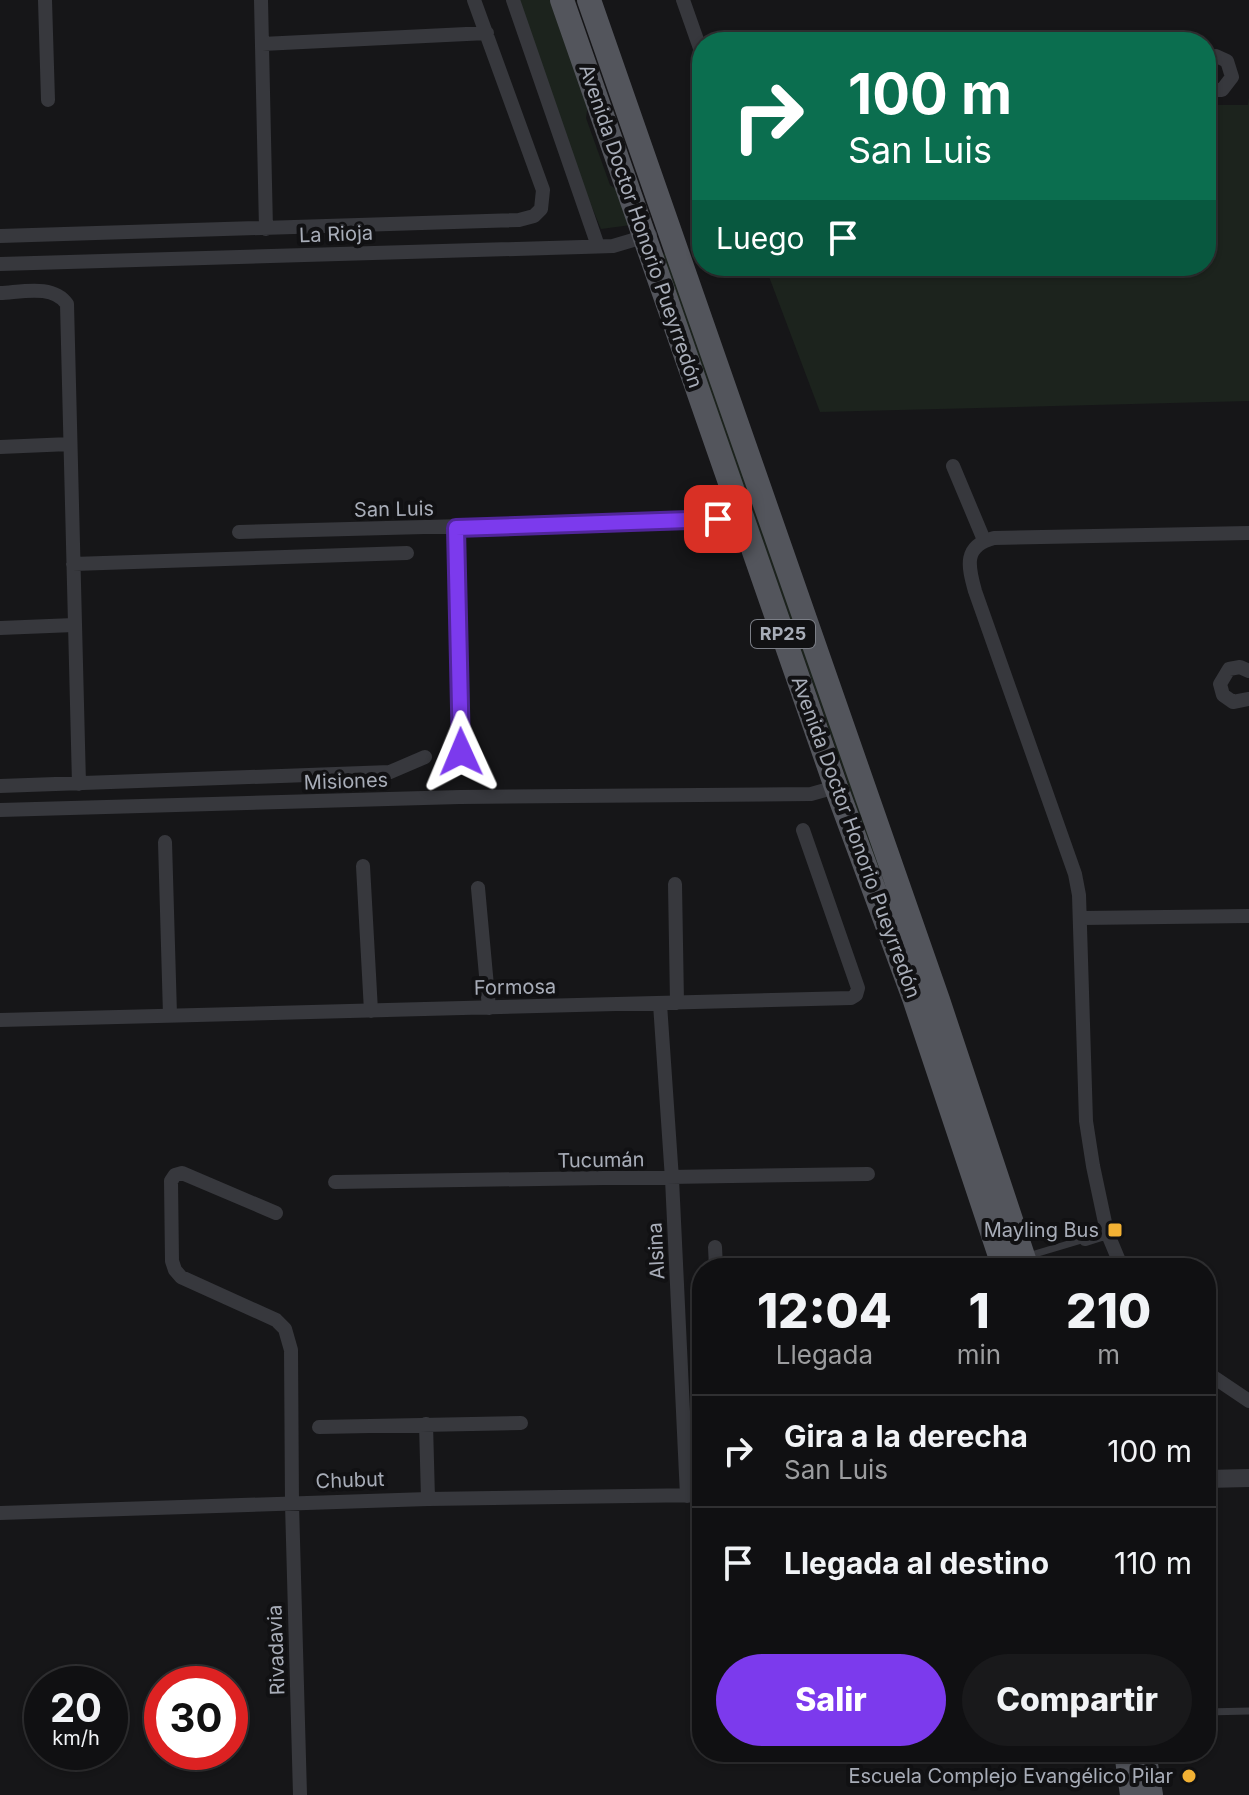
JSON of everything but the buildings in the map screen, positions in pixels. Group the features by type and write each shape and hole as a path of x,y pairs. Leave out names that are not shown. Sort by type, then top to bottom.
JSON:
{"main road":[{"name":"Avenida Doctor Honorio Pueyrredón","path":"562,0 836,787 1013,1258"},
{"name":"Avenida Doctor Honorio Pueyrredón","path":"589,0 938,1000 1013,1258"},
{"path":"1127,1762 1132,1795"},
{"path":"1146,1762 1151,1795"}],"street":[{"path":"45,0 48,100"},
{"path":"261,0 266,229"},
{"path":"0,236 519,220 534,216 541,209 543,190 474,0"},
{"path":"513,0 598,246"},
{"path":"683,0 694,32"},
{"path":"262,44 487,33"},
{"path":"1216,58 1227,61 1232,77 1227,87 1216,90"},
{"name":"La Rioja","path":"0,264 613,246 670,230"},
{"path":"0,293 49,291 61,296 67,304 79,784"},
{"path":"0,447 70,444"},
{"path":"953,466 984,540"},
{"name":"San Luis","path":"239,532 718,519 741,513"},
{"path":"456,528 461,752"},
{"path":"1118,1258 1107,1232 1086,1121 1080,963 1082,918 1075,874 969,568 971,555 984,540 994,538 1117,533 1249,533"},
{"path":"73,564 407,553"},
{"path":"0,628 74,625"},
{"path":"1245,704 1233,702 1223,695 1222,678 1235,667 1249,671"},
{"path":"0,786 390,772 425,757"},
{"name":"Misiones","path":"0,810 460,797 811,794 836,787"},
{"name":"Formosa","path":"0,1020 851,998 858,988 803,830"},
{"path":"165,842 170,1015"},
{"path":"363,866 371,1011"},
{"path":"675,884 677,1003"},
{"path":"478,888 489,1008"},
{"path":"1082,918 1249,916"},
{"name":"Alsina","path":"660,1004 692,1455"},
{"name":"Rivadavia","path":"276,1213 182,1173 175,1175 171,1181 172,1261 175,1270 181,1277 267,1314 285,1329 291,1350 300,1795"},
{"name":"Tucumán","path":"335,1182 868,1174"},
{"path":"1085,1239 1107,1232"},
{"path":"715,1247 716,1258"},
{"path":"1216,1379 1249,1401"},
{"path":"319,1427 521,1423"},
{"path":"426,1424 428,1499"},
{"path":"1216,1479 1249,1478"},
{"name":"Chubut","path":"0,1513 428,1499 692,1496"}],"lane":[{"path":"1032,1258 1085,1239"},
{"path":"1216,1712 1249,1711"}],"shaded area":[{"path":"519,0 552,0 588,104 586,118 610,185 621,193 631,225 601,229 577,171"},
{"path":"1249,97 1249,401 820,412 769,276 1216,276 1216,105 1248,105"},
{"path":"666,253 926,992 871,849 662,254"}],"place":[{"name":"Mayling Bus","path":"1115,1230"},
{"name":"Escuela Complejo Evangélico Pilar","path":"1189,1776"}],"route":[{"path":"461,752 456,528 718,519"}]}
